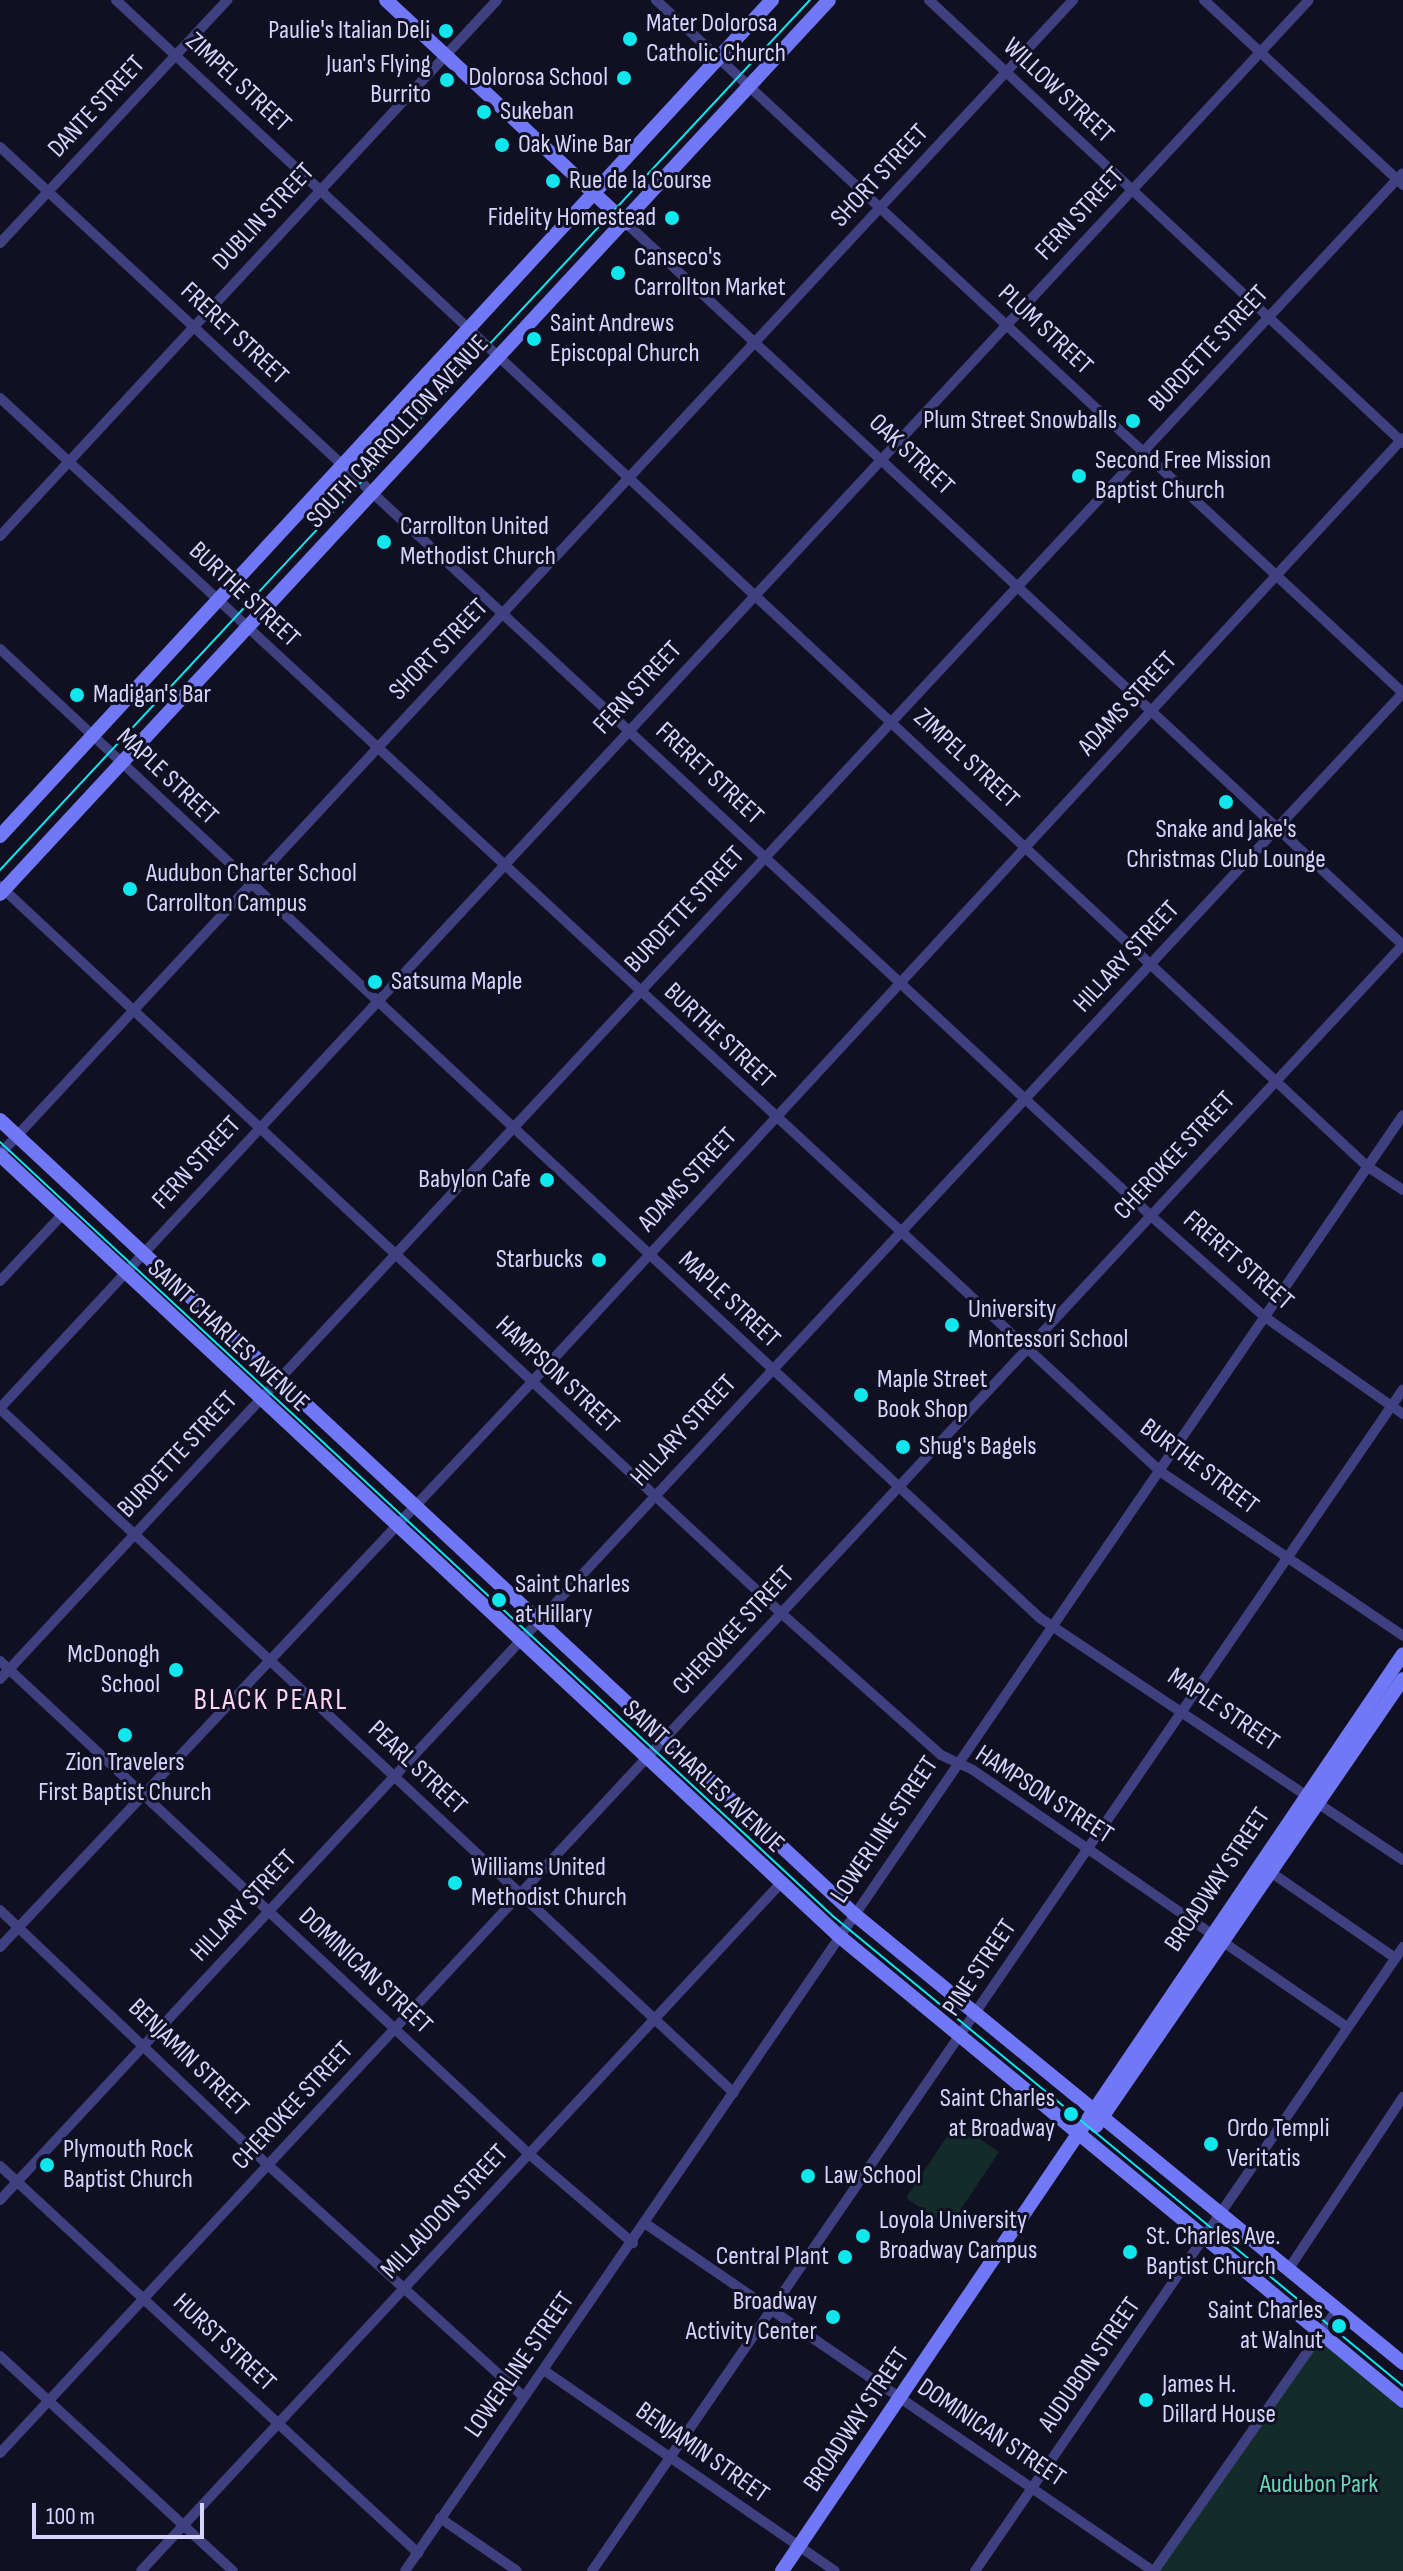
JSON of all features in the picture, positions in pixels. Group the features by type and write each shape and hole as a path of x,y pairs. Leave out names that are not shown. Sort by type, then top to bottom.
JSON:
{"main road":[{"name":"OAK STREET","path":"386,0 626,223"},
{"name":"SOUTH CARROLLTON AVENUE","path":"0,836 471,330 772,0"},
{"name":"SOUTH CARROLLTON AVENUE","path":"1,890 626,223 748,85 829,0"},
{"name":"SAINT CHARLES AVENUE","path":"0,1120 277,1382 854,1914 1219,2218 1403,2363"},
{"name":"SAINT CHARLES AVENUE","path":"0,1154 839,1936 1080,2138 1206,2237 1403,2401"},
{"name":"BROADWAY STREET","path":"1097,2117 1211,1934 1403,1654"},
{"name":"BROADWAY STREET","path":"782,2571 1080,2138 1224,1943 1403,1679"}],"street":[{"name":"ZIMPEL STREET","path":"116,0 892,719 1368,1167 1403,1190"},
{"name":"DANTE STREET","path":"0,243 227,0"},
{"name":"DUBLIN STREET","path":"0,536 192,325 497,0"},
{"name":"PLUM STREET","path":"656,0 1403,693"},
{"name":"WILLOW STREET","path":"929,0 1402,440"},
{"name":"SHORT STREET","path":"0,1154 1073,0"},
{"path":"1204,0 1401,179"},
{"name":"FERN STREET","path":"0,1408 1309,0"},
{"name":"FRERET STREET","path":"0,147 1150,1215 1265,1317 1403,1414"},
{"name":"BURDETTE STREET","path":"0,1679 892,719 1401,179"},
{"name":"OAK STREET","path":"626,223 1403,945"},
{"name":"BURTHE STREET","path":"0,398 1027,1352 1161,1472 1403,1636"},
{"name":"ADAMS STREET","path":"0,1947 532,1382 1402,440"},
{"name":"MAPLE STREET","path":"0,649 249,885 898,1488 1054,1626 1181,1708 1403,1860"},
{"name":"HILLARY STREET","path":"0,2200 1403,693"},
{"name":"HAMPSON STREET","path":"1,890 781,1613 957,1764 1088,1849 1347,2027"},
{"name":"CHEROKEE STREET","path":"0,2453 1403,945"},
{"name":"LOWERLINE STREET","path":"405,2571 633,2243 854,1914 1161,1472 1403,1115"},
{"path":"0,1281 63,1214"},
{"name":"PINE STREET","path":"592,2571 976,2014 1181,1708 1403,1389"},
{"name":"PEARL STREET","path":"0,1408 734,2093"},
{"name":"DOMINICAN STREET","path":"0,1661 529,2154 633,2243"},
{"path":"1272,1873 1395,1958"},
{"name":"MILLAUDON STREET","path":"141,2571 781,1883"},
{"name":"BENJAMIN STREET","path":"0,1910 268,2165 524,2397"},
{"name":"AUDUBON STREET","path":"975,2571 1403,1947"},
{"path":"1288,2270 1403,2097"},
{"name":"HURST STREET","path":"0,2166 418,2553"},
{"name":"DOMINICAN STREET","path":"646,2224 1154,2571"},
{"path":"1154,2571 1337,2310"},
{"path":"0,2356 233,2571"},
{"name":"BENJAMIN STREET","path":"545,2371 835,2571"},
{"path":"440,2518 517,2571"}],"green space":[{"path":"956,2123 999,2152 949,2227 906,2198"},
{"name":"Audubon Park","path":"1319,2340 1403,2409 1403,2571 1155,2571"}],"tram line":[{"path":"0,870 810,0"},
{"path":"0,1142 834,1917 1403,2386"}],"place":[{"name":"Paulie's Italian Deli","path":"446,31"},
{"name":"Mater Dolorosa Catholic Church","path":"630,39"},
{"name":"Dolorosa School","path":"624,78"},
{"name":"Juan's Flying Burrito","path":"447,80"},
{"name":"Sukeban","path":"484,112"},
{"name":"Oak Wine Bar","path":"502,145"},
{"name":"Rue de la Course","path":"553,181"},
{"name":"Fidelity Homestead","path":"672,218"},
{"name":"Canseco's Carrollton Market","path":"618,273"},
{"name":"Saint Andrews Episcopal Church","path":"534,339"},
{"name":"Plum Street Snowballs","path":"1133,421"},
{"name":"Second Free Mission Baptist Church","path":"1079,476"},
{"name":"Carrollton United Methodist Church","path":"384,542"},
{"name":"Madigan's Bar","path":"77,695"},
{"name":"Snake and Jake's Christmas Club Lounge","path":"1226,802"},
{"name":"Audubon Charter School Carrollton Campus","path":"130,889"},
{"name":"Satsuma Maple","path":"375,982"},
{"name":"Babylon Cafe","path":"547,1180"},
{"name":"Starbucks","path":"599,1260"},
{"name":"University Montessori School","path":"952,1325"},
{"name":"Maple Street Book Shop","path":"861,1395"},
{"name":"Shug's Bagels","path":"903,1447"},
{"name":"Saint Charles at Hillary","path":"499,1600"},
{"name":"McDonogh School","path":"176,1670"},
{"name":"Zion Travelers First Baptist Church","path":"125,1735"},
{"name":"Williams United Methodist Church","path":"455,1883"},
{"name":"Saint Charles at Broadway","path":"1071,2114"},
{"name":"Ordo Templi Veritatis","path":"1211,2144"},
{"name":"Plymouth Rock Baptist Church","path":"47,2165"},
{"name":"Law School","path":"808,2176"},
{"name":"Loyola University Broadway Campus","path":"863,2236"},
{"name":"St. Charles Ave. Baptist Church","path":"1130,2252"},
{"name":"Central Plant","path":"845,2257"},
{"name":"Broadway Activity Center","path":"833,2317"},
{"name":"Saint Charles at Walnut","path":"1339,2326"},
{"name":"James H. Dillard House","path":"1146,2400"}],"district":[{"name":"BLACK PEARL","path":"271,1700"}]}
